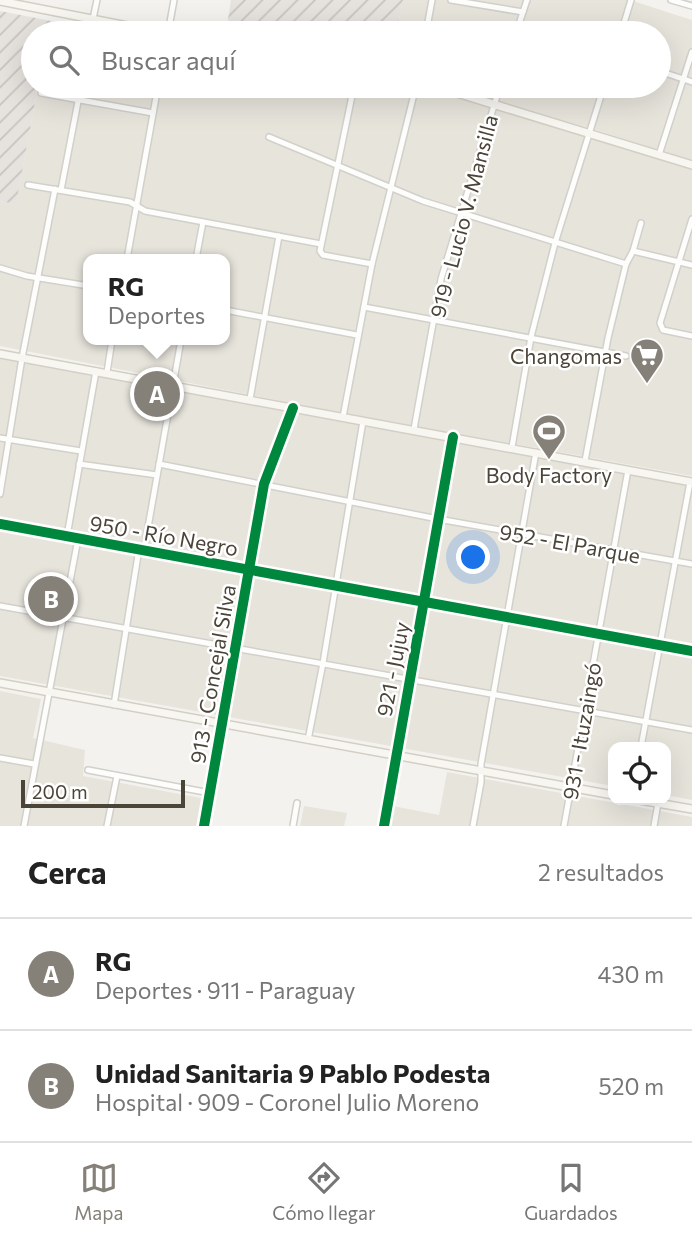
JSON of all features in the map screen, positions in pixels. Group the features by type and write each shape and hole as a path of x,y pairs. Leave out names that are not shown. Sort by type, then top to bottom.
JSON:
{"main road":[{"path":"0,1 99,21"},
{"path":"474,98 692,165"},
{"path":"0,354 691,482"},
{"path":"0,683 608,794"},
{"path":"669,805 692,809"}],"street":[{"path":"93,20 97,0"},
{"path":"169,21 174,0"},
{"path":"428,21 432,0"},
{"path":"451,0 523,12"},
{"path":"520,21 527,0"},
{"path":"625,21 631,0"},
{"path":"671,0 692,6"},
{"path":"659,155 692,52"},
{"path":"671,75 692,82"},
{"path":"68,98 153,113"},
{"path":"128,254 156,98"},
{"path":"351,98 320,251 323,255 372,264"},
{"path":"343,417 372,264 413,98"},
{"name":"919 - Lucio V. Mansilla","path":"414,429 441,279 496,98"},
{"path":"512,447 531,337 555,243 600,98"},
{"path":"0,495 22,358 79,100"},
{"path":"269,137 423,201 626,264"},
{"path":"28,185 130,202 145,211 321,244"},
{"path":"692,219 660,323 663,330 692,336"},
{"path":"197,254 203,222"},
{"path":"585,461 605,352 626,264 633,251 641,223"},
{"path":"250,399 279,236"},
{"path":"633,251 692,265"},
{"path":"0,268 83,285"},
{"path":"363,307 626,356"},
{"path":"230,311 357,335"},
{"path":"107,372 112,345"},
{"path":"114,705 180,345"},
{"path":"67,536 96,371"},
{"name":"913 - Concejal Silva","path":"204,826 264,484 293,408"},
{"path":"308,740 363,421"},
{"name":"921 - Jujuy","path":"384,826 453,437"},
{"path":"0,438 81,451"},
{"path":"473,826 493,694 536,452"},
{"path":"79,464 157,475"},
{"name":"952 - El Parque","path":"159,464 438,519 692,564"},
{"name":"931 - Ituzaingó","path":"564,826 628,470"},
{"path":"642,742 691,482"},
{"name":"950 - Río Negro","path":"0,524 692,651"},
{"path":"24,826 78,539"},
{"path":"0,606 692,730"},
{"path":"0,758 34,764"},
{"path":"88,771 210,793"},
{"path":"107,826 117,776"},
{"path":"293,826 297,803"},
{"path":"654,826 658,805"}],"shaded area":[{"path":"231,0 403,0 399,21 228,21"},
{"path":"403,0 630,0 692,20 692,161 485,98 671,98 671,21 399,21"},
{"path":"0,11 51,21 21,21 21,98 36,98 16,204 0,201"},
{"path":"36,98 458,98 692,169 692,476 348,414 0,346 0,201 16,203"},
{"path":"0,357 692,484 692,800 671,796 671,742 608,742 608,785 0,676"},
{"path":"0,691 41,699 33,738 85,750 83,776 201,798 196,826 0,826"},
{"path":"447,772 608,802 608,805 627,805 692,817 692,826 390,826 393,806 439,815"},
{"path":"304,806 347,813 344,826 300,826"}],"cycle path":[{"path":"204,826 264,484 293,408"},
{"path":"384,826 453,437"},
{"path":"0,524 692,651"}],"place":[{"name":"Changomas","path":"647,385"},
{"name":"RG","path":"157,394"},
{"name":"Body Factory","path":"549,461"},
{"name":"Unidad Sanitaria 9 Pablo Podesta","path":"51,599"}]}
